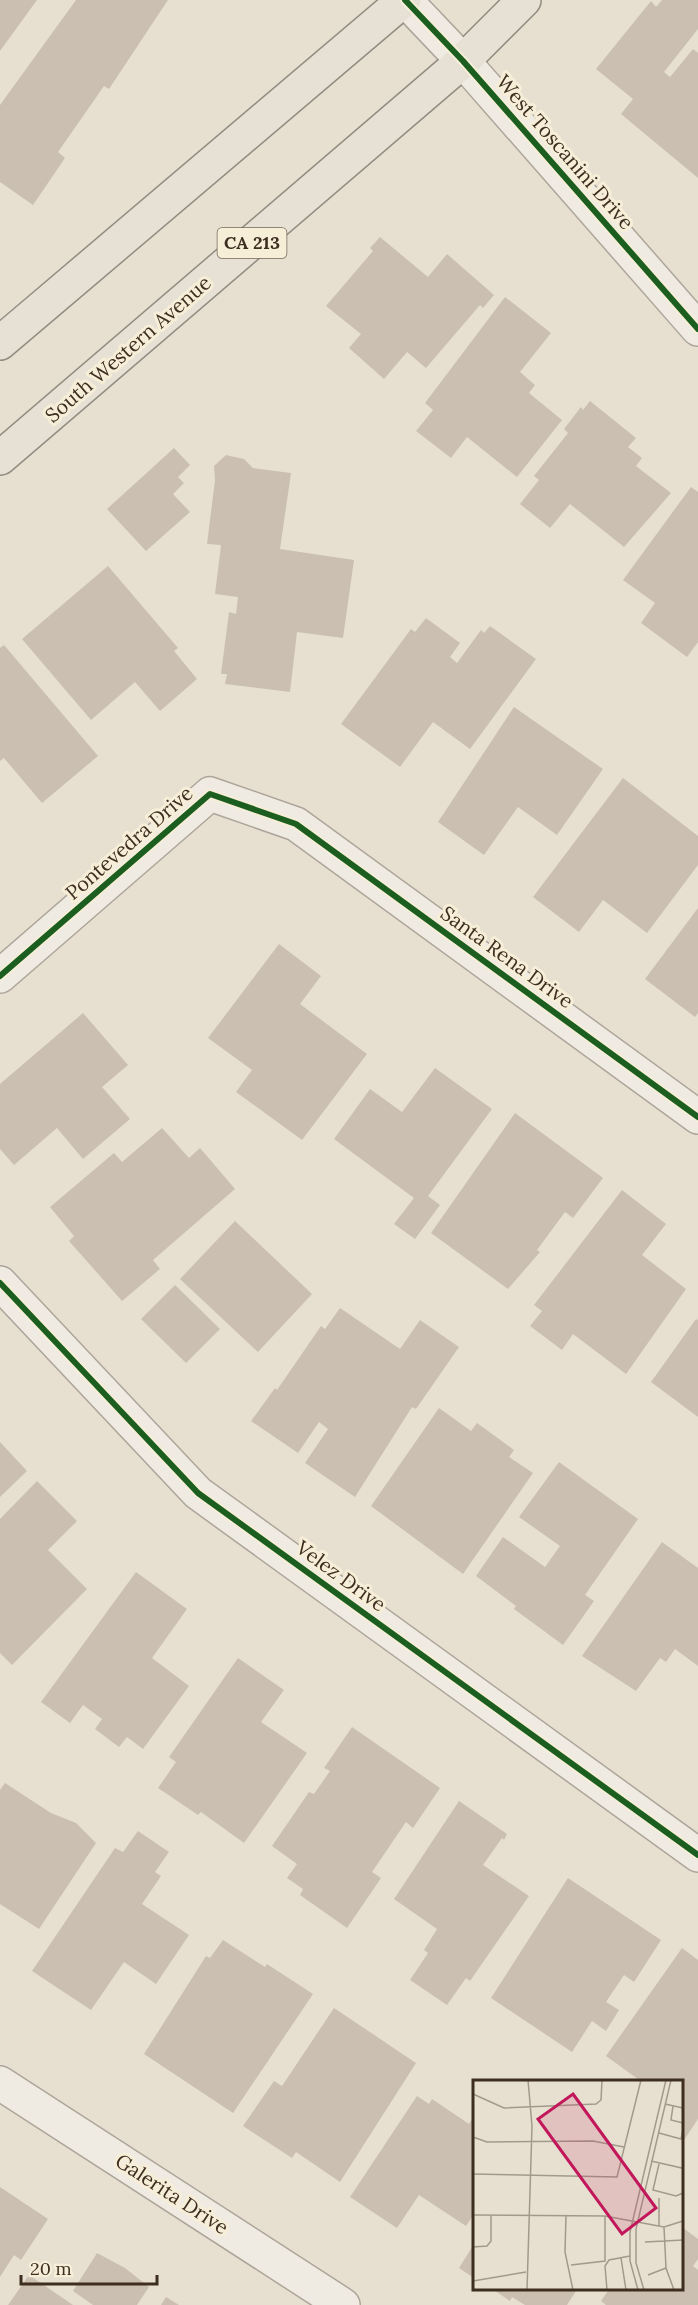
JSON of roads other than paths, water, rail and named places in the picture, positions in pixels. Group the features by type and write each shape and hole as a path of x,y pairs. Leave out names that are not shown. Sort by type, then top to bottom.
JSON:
{"main road":[{"path":"0,343 405,0"},
{"name":"South Western Avenue","path":"0,458 463,61 524,0"}],"street":[{"name":"West Toscanini Drive","path":"405,0 463,61 698,329"},
{"name":"Pontevedra Drive","path":"0,976 210,794 296,824"},
{"name":"Santa Rena Drive","path":"296,824 698,1117"},
{"name":"Velez Drive","path":"0,1283 198,1493 698,1855"},
{"name":"Galerita Drive","path":"0,2083 343,2305"}]}
